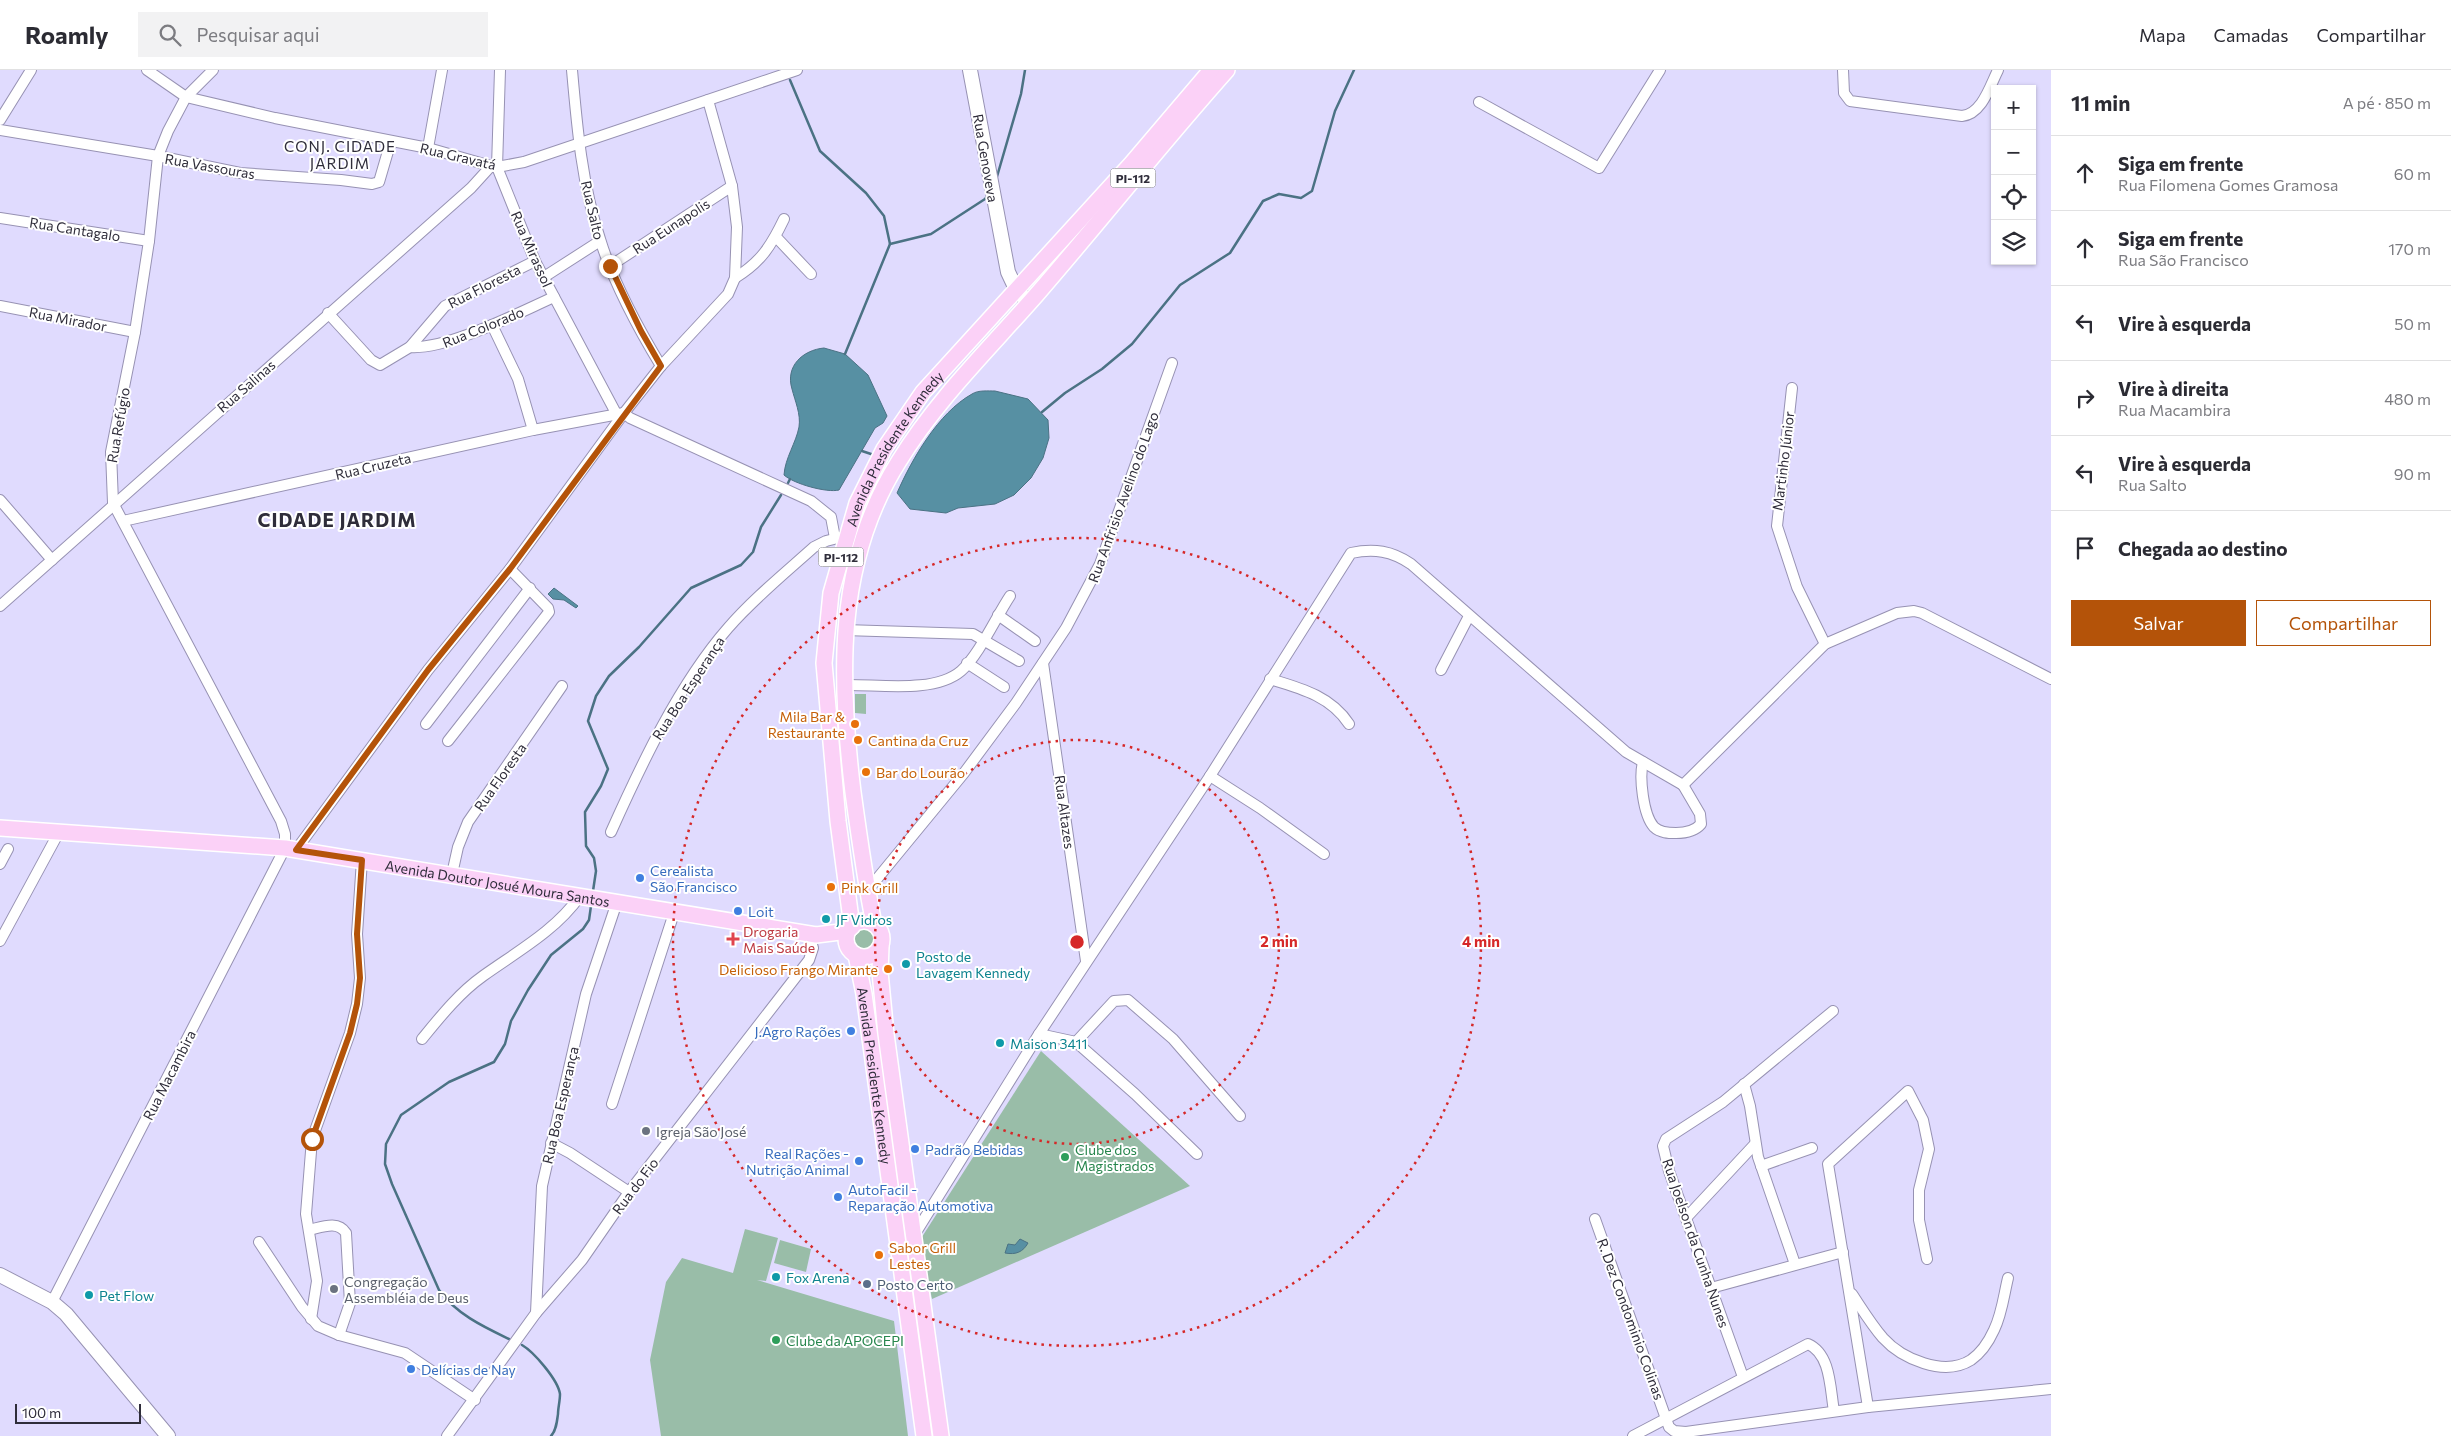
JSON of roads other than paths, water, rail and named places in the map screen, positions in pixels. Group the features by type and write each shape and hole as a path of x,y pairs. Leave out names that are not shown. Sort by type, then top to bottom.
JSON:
{"main road":[{"name":"Avenida Presidente Kennedy","path":"924,1436 863,988 854,953 847,942 850,929 824,682 826,625 840,537 901,422 923,392 1131,164 1210,70"},
{"name":"Avenida Presidente Kennedy","path":"941,1436 882,992 882,934 874,924 867,891 848,752 844,685 844,630 849,596 865,534 878,501 898,461 941,401 1029,303 1227,70"},
{"name":"Avenida Doutor Josué Moura Santos","path":"0,828 291,849 812,934"},
{"path":"812,934 850,929 863,921 874,924"},
{"path":"812,934 854,953 869,956 881,946"},
{"path":"890,1187 907,1184"}],"street":[{"path":"0,120 31,70"},
{"name":"Rua Gravatá","path":"147,70 186,97 391,142 428,148 494,166 524,162 797,70"},
{"name":"Rua Refúgio","path":"213,70 186,97 168,131 158,156 149,241 136,332 111,452 113,504 281,821 291,849"},
{"path":"428,148 442,70"},
{"name":"Rua Mirassol","path":"500,70 494,166 535,260 621,414"},
{"name":"Rua Salto","path":"572,70 579,142 591,207 600,241 641,331 661,366"},
{"name":"Rua Genoveva","path":"970,70 1001,246 1008,272 1016,289"},
{"path":"1479,102 1599,168 1660,70"},
{"path":"1844,70 1844,93 1850,101 1962,116 1968,115 1979,107 1998,70"},
{"name":"Rua Macambira","path":"52,1302 291,849 428,670 510,569 621,414 661,366 720,305 728,294 735,278 738,240 732,186 708,100"},
{"name":"Rua Vassouras","path":"0,130 158,156 240,173 375,184 380,182 382,177 391,142"},
{"name":"Rua Salinas","path":"0,606 494,166"},
{"name":"Rua Eunapolis","path":"610,266 732,186"},
{"name":"Rua Cantagalo","path":"0,218 149,241"},
{"path":"735,278 759,261 776,237 784,219"},
{"path":"776,237 811,274"},
{"path":"544,277 600,241"},
{"name":"Rua Floresta","path":"328,313 376,364 385,363 410,347 445,306 535,260"},
{"path":"1016,289 1029,303"},
{"name":"Rua Colorado","path":"410,347 427,348 492,325 554,297"},
{"name":"Rua Mirador","path":"0,306 136,332"},
{"path":"492,325 518,379 532,430"},
{"name":"Rua Anfrisio Avelino do Lago","path":"867,891 964,773 1066,628 1100,564 1172,363"},
{"name":"Martinho Júnior","path":"1792,388 1777,526 1797,587 1825,644"},
{"path":"621,414 811,501 831,517 840,537"},
{"name":"Rua Cruzeta","path":"123,522 532,430 621,414"},
{"path":"0,500 52,560"},
{"name":"Rua Boa Esperança","path":"611,832 649,750 699,667 718,640 740,614 814,547 840,537"},
{"path":"914,1237 1086,961 1210,776 1351,553 1382,551 1398,555 1604,734 1643,762 1683,785 1700,814 1701,824 1692,831 1679,833 1661,831 1655,828 1647,813 1640,779 1643,762"},
{"path":"448,741 548,614 548,608 510,569"},
{"path":"426,724 530,588"},
{"path":"844,685 916,686 954,675 967,663 1010,596"},
{"path":"1683,785 1825,644 1896,613 1914,611 2051,679"},
{"path":"998,615 1035,641"},
{"path":"1441,670 1469,616"},
{"path":"844,630 967,633 984,639 1019,661"},
{"path":"967,663 1004,687"},
{"name":"Rua Altazes","path":"1043,663 1086,961"},
{"path":"1270,679 1295,687 1334,705 1349,724"},
{"name":"Rua Floresta","path":"452,874 458,847 468,822 562,686"},
{"path":"1210,776 1324,854"},
{"path":"0,941 59,832"},
{"path":"0,864 8,849"},
{"path":"311,1319 317,1281 306,1214 312,1139 350,1033 359,990 357,934 362,860"},
{"path":"422,1039 445,1010 475,983 555,925 580,896"},
{"name":"Rua Boa Esperança","path":"536,1313 541,1194 586,994 616,902"},
{"path":"612,1104 674,913"},
{"name":"Rua do Fio","path":"447,1436 475,1400 536,1313 582,1260 629,1192 809,960 813,948 812,934"},
{"path":"1076,1042 1114,1001 1128,1000 1173,1039 1240,1116"},
{"name":"Rua Joelson da Cunha Nunes","path":"1743,1377 1663,1150 1664,1142 1723,1102 1833,1011"},
{"path":"1040,1034 1076,1042 1135,1094 1196,1154"},
{"path":"1744,1084 1761,1166 1795,1264"},
{"path":"1868,1407 1828,1164 1908,1092 1923,1120 1929,1149 1919,1190 1919,1220 1927,1259"},
{"path":"551,1143 570,1153 629,1192"},
{"path":"1686,1218 1755,1144"},
{"path":"1761,1166 1812,1148"},
{"name":"R. Dez Condominio Colinas","path":"1595,1219 1666,1418"},
{"path":"309,1230 335,1225 346,1233 350,1303 339,1334"},
{"path":"259,1242 311,1319 318,1326 405,1353 475,1400"},
{"path":"1711,1288 1842,1252"},
{"path":"0,1274 52,1302 66,1314 168,1436"},
{"path":"1849,1288 1885,1339 1905,1355 1926,1364 1943,1367 1957,1366 1970,1361 1983,1348 1995,1329 2008,1278"},
{"path":"1632,1436 1808,1344 1820,1351 1825,1361 1834,1411"},
{"path":"1666,1418 1669,1427 1674,1431 1686,1434 1834,1411 2051,1389"}],"water":[{"path":"824,348 845,354 868,375 887,416 883,423 875,428 839,490 834,491 803,484 784,475 786,463 799,427 791,373 797,361 803,356 816,349"},
{"path":"995,391 1028,399 1048,420 1049,438 1043,458 1031,478 1014,495 995,504 958,508 946,513 910,509 897,493 910,466 927,438 960,402 977,392"},
{"path":"554,588 578,606 576,608 564,600 553,599 548,594"},
{"path":"1020,1239 1028,1243 1024,1249 1013,1254 1005,1253 1008,1244 1015,1245"}],"waterway":[{"path":"996,180 1021,94 1025,70"},
{"path":"1042,412 1065,393 1102,369 1132,344 1180,285 1230,253 1263,201 1279,194 1301,198 1312,191 1335,111 1354,70"},
{"path":"790,80 820,151 866,193 884,216 890,244 845,354"},
{"path":"890,244 931,234 985,199 988,195"},
{"path":"862,451 874,455"},
{"path":"788,483 790,479"},
{"path":"593,891 596,871 594,858 586,846 585,812 601,786 608,769 588,721 596,696 609,676 639,647 691,588 741,565 753,552 761,527 781,495"},
{"path":"509,1339 480,1325 462,1313 439,1290 392,1184 385,1164 386,1144 401,1115 449,1082 494,1062 505,1044 511,1021 528,990 551,955 583,929 589,920 591,906"},
{"path":"522,1345 545,1367 555,1381 560,1394 557,1420 551,1436"}],"place":[{"name":"Mila Bar & Restaurante","path":"855,724"},
{"name":"Cantina da Cruz","path":"858,740"},
{"name":"Bar do Lourão","path":"866,772"},
{"name":"Cerealista São Francisco","path":"640,878"},
{"name":"Pink Grill","path":"831,887"},
{"name":"Loit","path":"738,911"},
{"name":"JF Vidros","path":"826,919"},
{"name":"Drogaria Mais Saúde","path":"733,939"},
{"name":"Posto de Lavagem Kennedy","path":"906,964"},
{"name":"Delicioso Frango Mirante","path":"888,969"},
{"name":"J.Agro Rações","path":"851,1031"},
{"name":"Maison 3411","path":"1000,1043"},
{"name":"Igreja São José","path":"646,1131"},
{"name":"Padrão Bebidas","path":"915,1149"},
{"name":"Clube dos Magistrados","path":"1065,1157"},
{"name":"Real Rações - Nutrição Animal","path":"859,1161"},
{"name":"AutoFacil - Reparação Automotiva","path":"838,1197"},
{"name":"Sabor Grill Lestes","path":"879,1255"},
{"name":"Fox Arena","path":"776,1277"},
{"name":"Posto Certo","path":"867,1284"},
{"name":"Congregação Assembléia de Deus","path":"334,1289"},
{"name":"Pet Flow","path":"89,1295"},
{"name":"Clube da APOCEPI","path":"776,1340"},
{"name":"Delícias de Nay","path":"411,1369"}],"district":[{"name":"CONJ. CIDADE JARDIM","path":"340,154"},
{"name":"CIDADE JARDIM","path":"337,519"}]}
